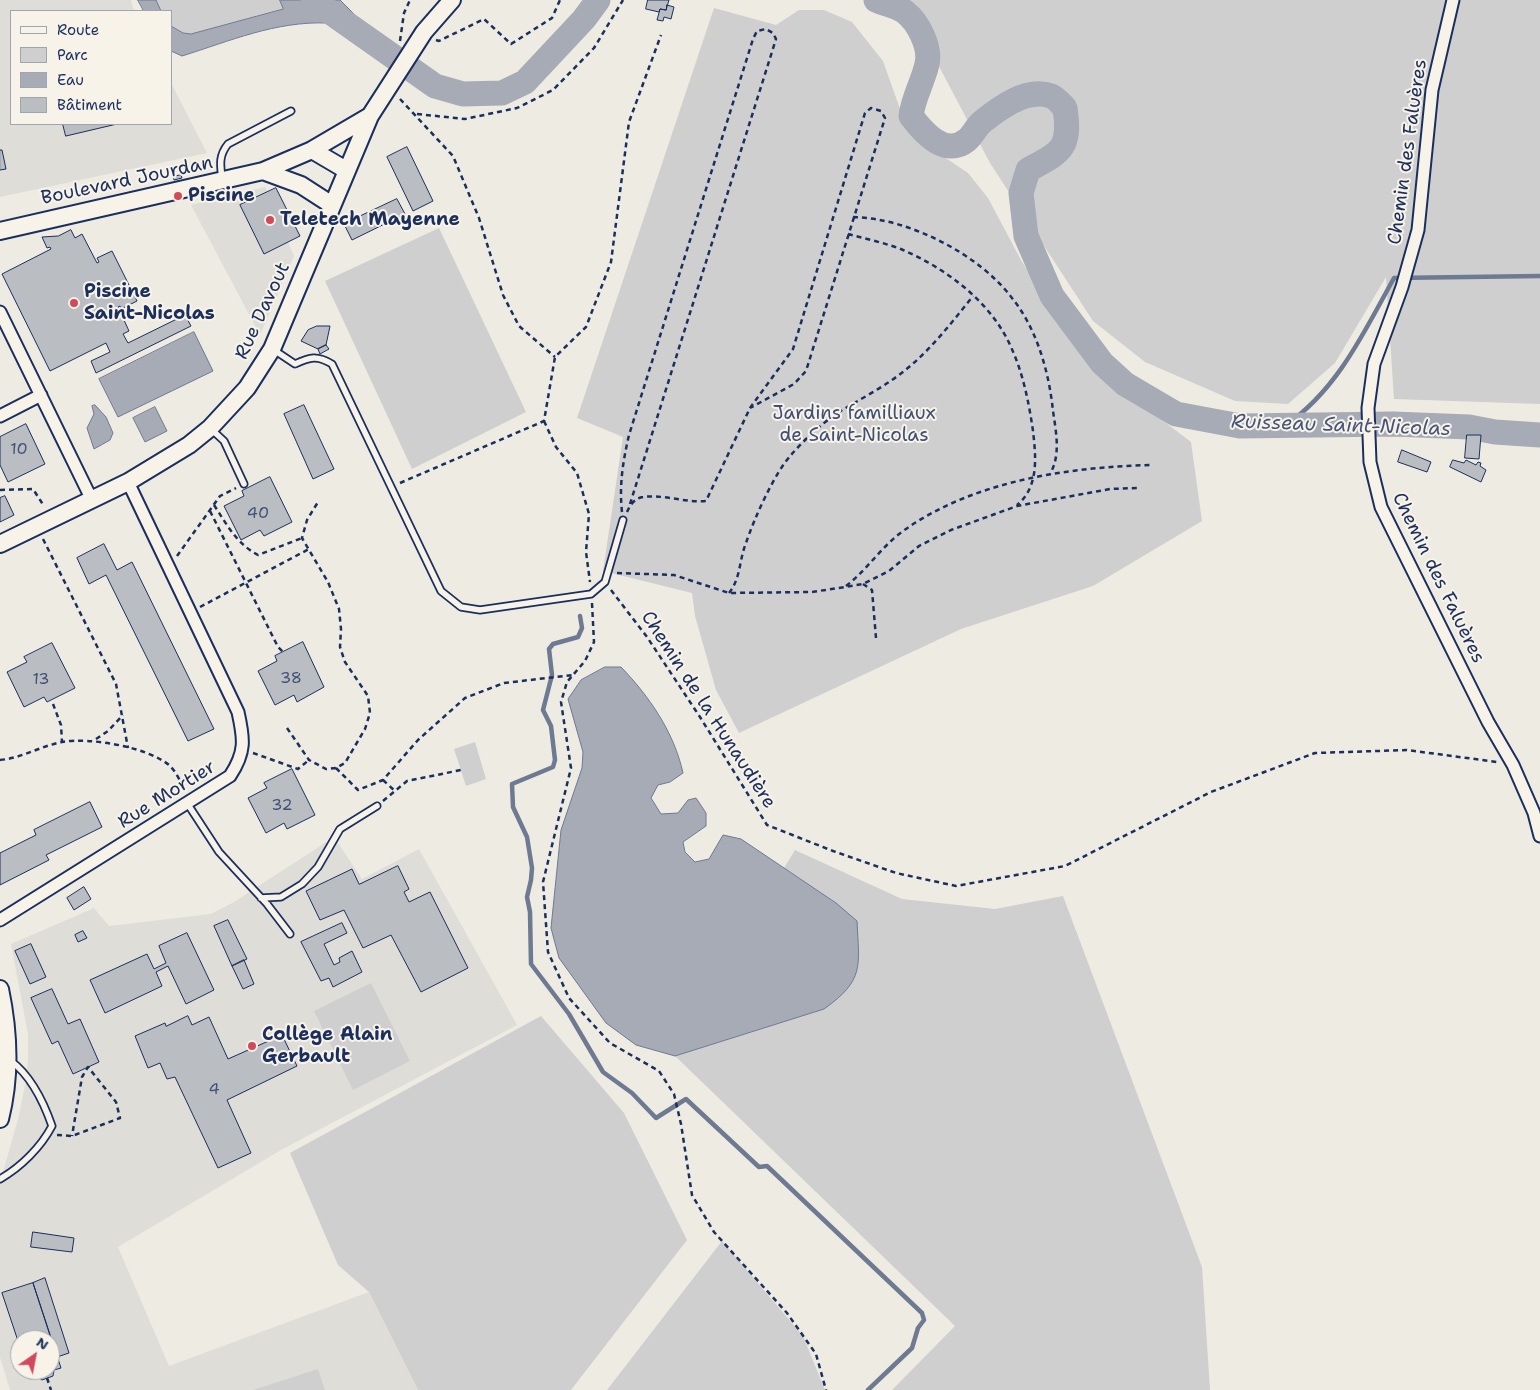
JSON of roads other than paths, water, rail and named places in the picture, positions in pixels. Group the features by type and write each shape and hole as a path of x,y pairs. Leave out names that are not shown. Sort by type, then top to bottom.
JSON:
{"street":[{"name":"Boulevard Jourdan","path":"0,230 263,171 312,150 370,116 391,81 404,51 424,32 452,0"},
{"name":"Chemin des Faluères","path":"1453,0 1432,90 1418,230 1402,287 1374,364 1368,408 1370,462 1381,507 1488,722 1513,765 1534,813 1540,836"},
{"name":"Rue Davout","path":"0,544 91,498 128,482 189,445 210,428 247,388 272,349 370,116"},
{"path":"312,150 346,170"},
{"path":"263,171 301,185 332,205"},
{"path":"0,312 91,498"},
{"path":"0,416 41,395"},
{"name":"Rue Mortier","path":"0,920 230,776 240,762 244,738 238,712 128,482"},
{"path":"0,989 8,1026 7,1059 3,1080 0,1119"}],"lane":[{"path":"223,180 220,165 222,152 228,144 291,111"},
{"path":"272,349 295,364 310,357 321,357 332,364 441,591 461,607 480,610 591,594 605,582 623,520"},
{"path":"210,428 224,441 244,484"},
{"path":"189,802 219,852 290,934"},
{"path":"260,898 281,897 302,884 318,867 340,828 377,806"},
{"path":"0,1179 28,1158 48,1134 52,1126 46,1109 22,1070 7,1059"}],"water":[{"path":"138,0 156,0 161,10 143,10"},
{"path":"280,0 340,0 362,22 396,46 385,61 327,23 308,23 253,33 182,56 172,51 172,27 183,33 191,34 283,9"},
{"path":"194,332 213,371 118,417 99,379"},
{"path":"95,405 106,417 113,433 110,440 94,449 87,428 94,414 92,406"},
{"path":"155,407 167,431 145,442 133,418"},
{"path":"605,667 621,667 651,702 667,729 679,758 683,773 670,782 658,785 651,798 661,814 678,813 688,800 696,798 706,813 706,826 683,842 685,852 695,862 709,859 723,835 741,839 836,903 857,921 857,971 847,989 824,1009 675,1056 636,1045 606,1023 559,958 551,928 561,830 582,768 583,752 568,699 581,680"}],"waterway":[{"name":"Ruisseau Saint-Nicolas","path":"313,0 435,86 463,94 502,93 525,82 584,19 598,0"},
{"name":"Ruisseau Saint-Nicolas","path":"876,0 905,12 919,28 922,35 928,57 911,116 935,141 943,145 959,145 967,140 989,116 1014,100 1032,94 1051,96 1065,108 1066,132 1065,141 1061,148 1049,158 1028,170 1021,193 1026,236 1052,296 1102,363 1125,384 1176,414 1240,426 1393,424 1469,427 1495,432 1540,435"},
{"path":"1286,425 1304,411 1335,377 1360,339 1394,278 1540,276"},
{"path":"580,616 582,628 578,637 553,644 549,649 552,675 543,710 551,726 555,760 553,767 512,784 513,807 527,837 532,868 527,897 530,912 531,964 569,1014 603,1072 632,1093 656,1118 686,1099 759,1167 767,1166 922,1313 924,1320 918,1328 912,1348 868,1390"}],"place":[{"name":"Piscine","path":"178,196"},
{"name":"Teletech Mayenne","path":"270,220"},
{"name":"Piscine Saint-Nicolas","path":"74,303"},
{"name":"Collège Alain Gerbault","path":"252,1046"}],"park label":[{"name":"Jardins familliaux de Saint-Nicolas","path":"854,425"}]}
